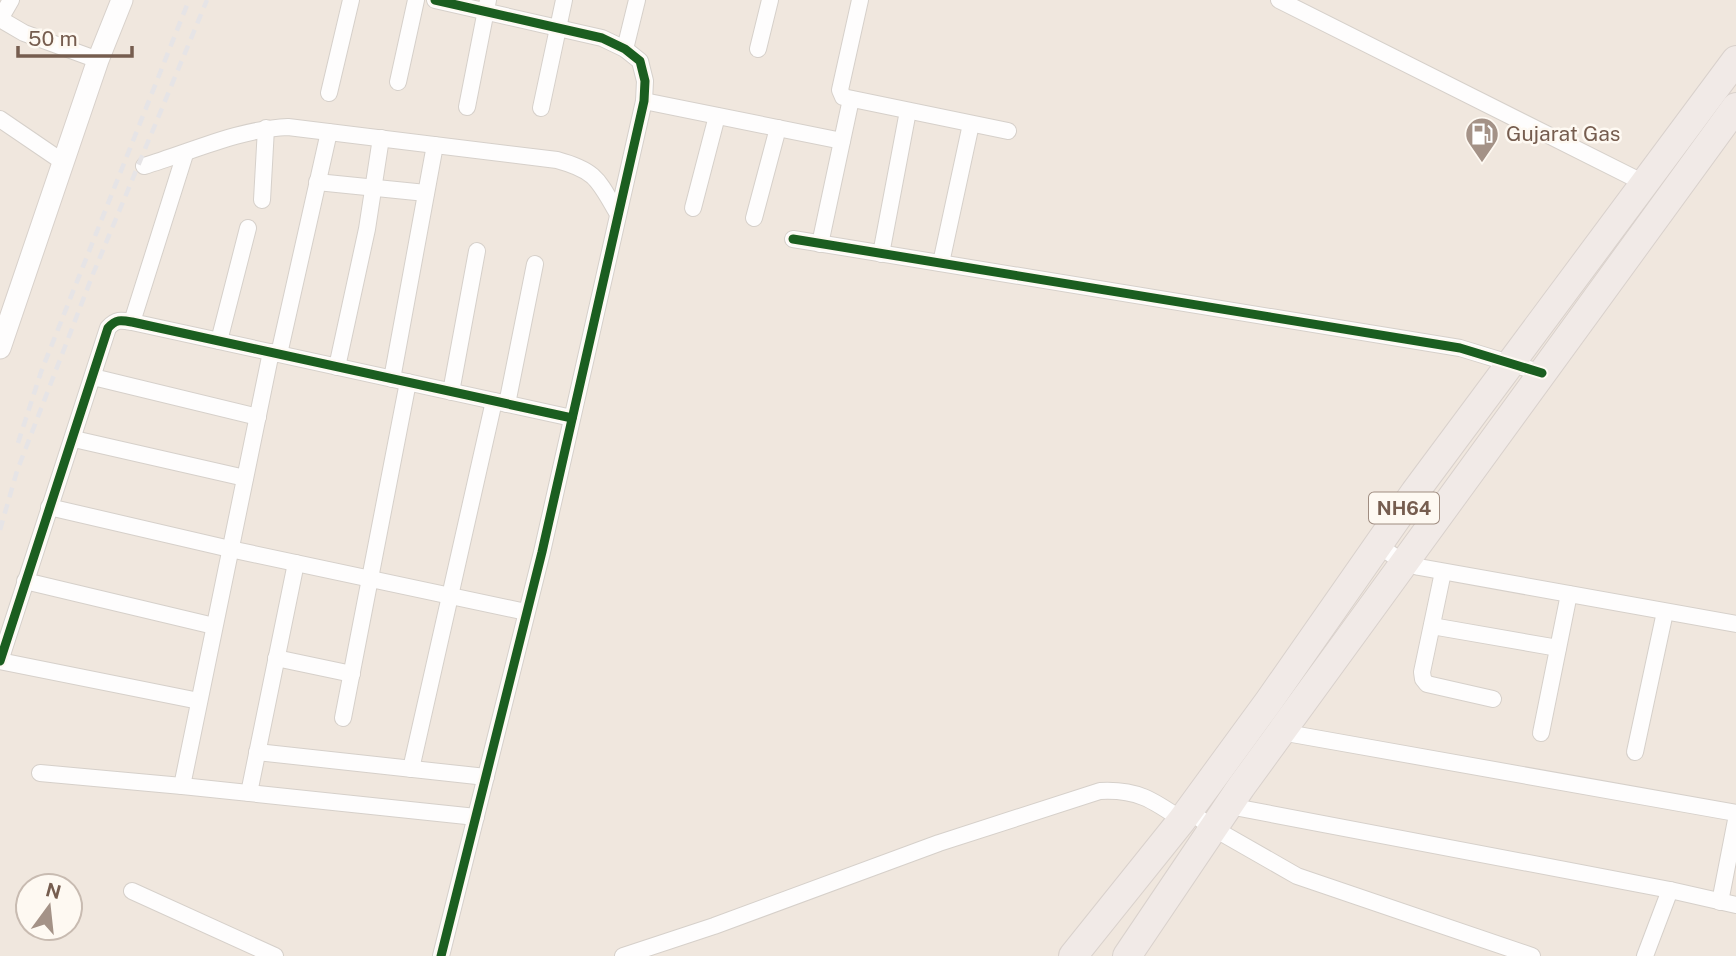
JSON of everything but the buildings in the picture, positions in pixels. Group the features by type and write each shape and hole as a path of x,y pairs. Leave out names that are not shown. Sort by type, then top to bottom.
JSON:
{"highway":[{"name":"NH64","path":"1073,956 1185,816 1511,362 1736,60"},
{"name":"NH64","path":"1127,956 1281,732 1736,107"}],"main road":[{"path":"0,348 98,60 122,0"}],"street":[{"path":"10,0 0,19 24,33 98,60"},
{"path":"329,93 351,0"},
{"path":"398,82 416,0"},
{"path":"435,0 487,6 603,38 625,49 640,61 645,81 644,101 572,418 441,956"},
{"path":"541,108 564,0"},
{"path":"625,49 638,0"},
{"path":"758,49 771,0"},
{"path":"860,0 840,90 842,97 1008,131"},
{"path":"1279,0 1646,184"},
{"path":"467,107 487,6"},
{"path":"820,244 851,99"},
{"path":"644,101 842,141"},
{"path":"881,254 908,111"},
{"path":"693,208 717,116"},
{"path":"0,120 64,162"},
{"path":"940,263 971,124"},
{"path":"144,166 266,128 288,127 557,160 582,167 597,179 618,214"},
{"path":"262,200 266,128"},
{"path":"754,218 778,128"},
{"path":"182,786 258,417 328,132"},
{"path":"337,367 374,188 381,138"},
{"path":"392,379 435,145"},
{"path":"132,322 186,154"},
{"path":"317,182 426,194"},
{"path":"219,341 248,228"},
{"path":"793,239 1460,348 1542,373"},
{"path":"451,392 477,251"},
{"path":"411,769 451,596 536,264"},
{"path":"199,701 0,661 108,328 114,322 132,322 572,418"},
{"path":"93,377 258,417"},
{"path":"343,718 408,382"},
{"path":"74,439 245,478"},
{"path":"49,507 230,549 526,612"},
{"path":"1378,545 1404,563 1443,572 1736,624"},
{"path":"249,793 296,563"},
{"path":"1443,572 1422,671 1423,679 1427,684 1493,699"},
{"path":"25,581 214,626"},
{"path":"1541,733 1569,594"},
{"path":"1635,752 1665,612"},
{"path":"1432,626 1558,648"},
{"path":"276,659 352,674"},
{"path":"1281,732 1736,813"},
{"path":"257,752 486,777"},
{"path":"40,774 476,817"},
{"path":"623,956 714,926 939,843 1100,790 1118,790 1150,798 1185,816 1221,817 1670,890 1728,904 1736,820"},
{"path":"1221,817 1297,876 1532,956"},
{"path":"1645,956 1670,890"},
{"path":"132,891 275,956"}],"shaded area":[{"path":"0,0 1736,0 1736,956 0,956"}],"railway":[{"path":"18,443 41,372 189,0"},
{"path":"0,530 17,471 93,274 207,0"}],"cycle path":[{"path":"435,0 602,38 625,49 640,61 645,81 644,101 542,552 441,956"},
{"path":"793,239 1460,348 1542,373"},
{"path":"0,661 108,328 116,322 132,322 572,418"}],"place":[{"name":"Gujarat Gas","path":"1482,164"}]}
